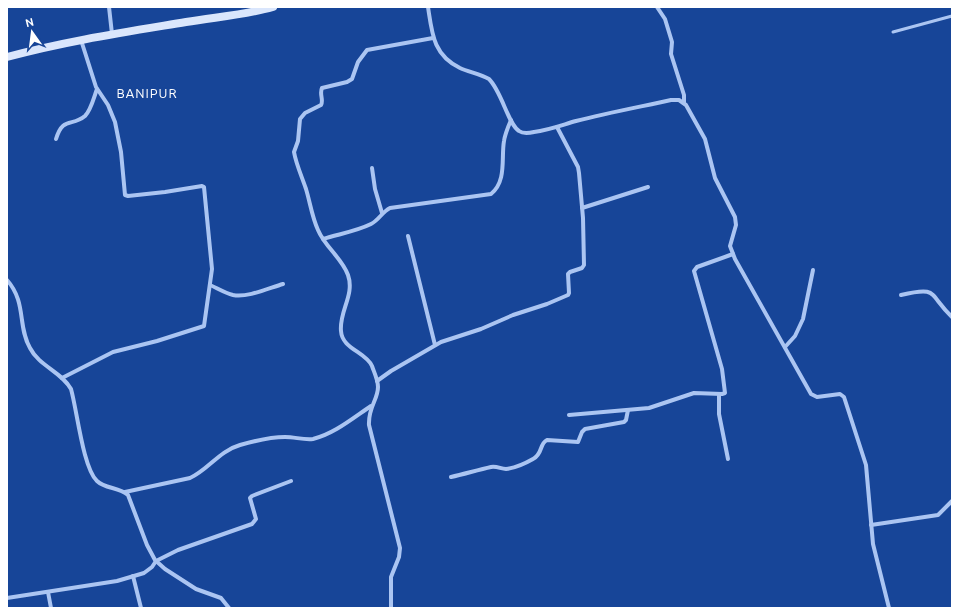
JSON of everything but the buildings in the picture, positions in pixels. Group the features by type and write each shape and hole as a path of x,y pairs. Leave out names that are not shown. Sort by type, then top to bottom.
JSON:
{"street":[{"path":"109,7 112,34"},
{"path":"7,57 54,45 112,34 246,13 272,7"},
{"path":"428,7 433,38 438,49 448,60 466,70 484,76 493,83 516,129 522,133 557,127 575,121 671,100 680,100 684,103 705,139 715,178 735,217 736,225 730,243 733,254 811,394 817,397 840,394 844,397 866,465 874,551 889,608"},
{"path":"657,7 665,19 672,42 671,52 684,95 684,103"},
{"path":"391,608 391,577 399,557 400,548 371,434 369,420 371,406 378,390 377,381 370,362 366,357 353,349 341,335 340,329 343,313 351,286 345,267 323,239 318,230 294,152 298,141 300,119 305,113 322,103 322,88 347,82 352,79 358,62 367,50 433,38"},
{"path":"62,378 113,352 158,341 204,326 212,269 204,187 202,186 128,196 125,195 121,152 115,122 108,105 97,89 81,40"},
{"path":"56,139 59,130 64,125 82,118 86,114 97,89"},
{"path":"323,239 369,224 388,209 399,206 448,201 491,194 498,184 501,174 503,166 504,139 511,120"},
{"path":"377,381 435,345 450,338 482,329 513,315 547,304 568,295 568,274 582,268 584,265 582,208 578,167 557,127"},
{"path":"372,168 375,189 382,213"},
{"path":"582,208 648,187"},
{"path":"408,236 435,345"},
{"path":"570,415 655,407 694,393 725,393 724,377 694,270 704,264 733,254"},
{"path":"785,347 795,336 803,319 813,270"},
{"path":"7,280 14,288 19,299 26,338 30,348 41,362 62,378 71,389 84,449 92,475 96,481 103,485 125,492 129,496 151,554 156,561 165,569 196,589 221,598 229,608"},
{"path":"210,285 234,295 250,294 283,284"},
{"path":"901,295 922,291 932,293 952,317"},
{"path":"719,394 719,414 728,459"},
{"path":"125,492 195,476 219,456 233,447 284,437 304,439 320,437 328,434 371,406"},
{"path":"451,477 495,467 506,469 526,462 541,452 542,443 547,440 578,442 582,432 585,429 624,422 626,420 628,410"},
{"path":"7,598 117,581 150,570 156,561 178,550 252,524 256,519 250,498 290,481"},
{"path":"871,525 938,515 952,501"},
{"path":"133,576 141,608"},
{"path":"48,592 51,608"}],"lane":[{"path":"892,32 952,16"}],"district":[{"name":"BANIPUR","path":"147,93"}]}
